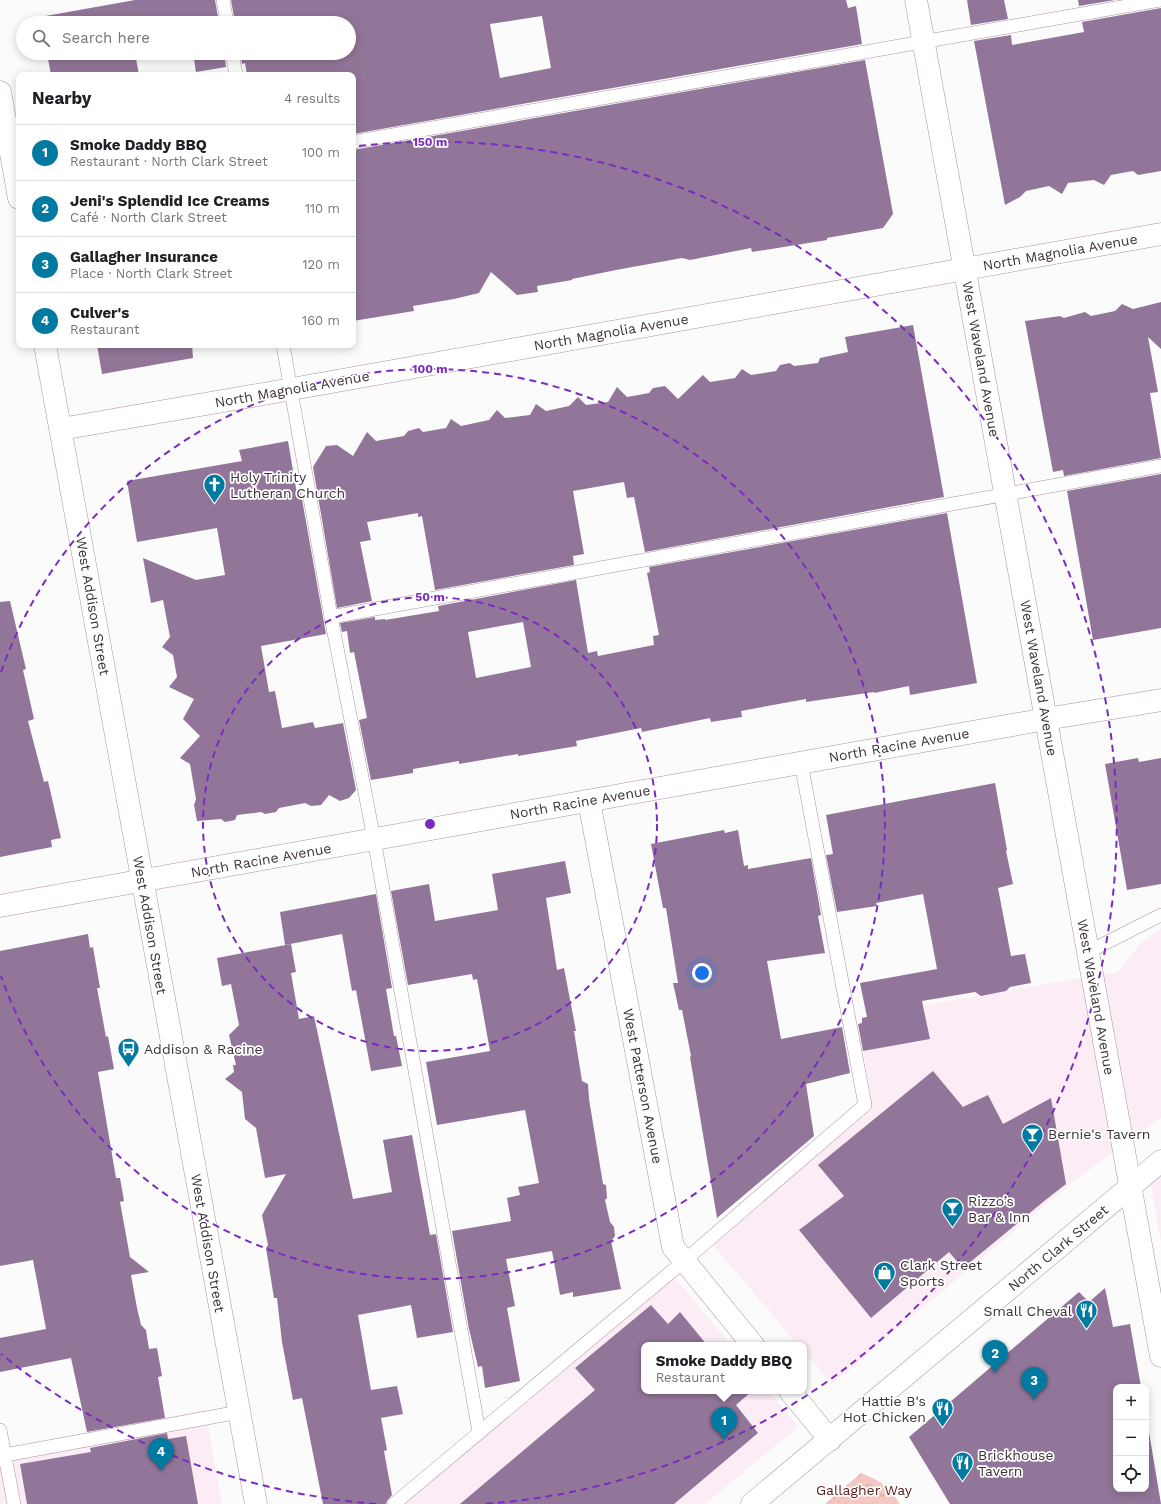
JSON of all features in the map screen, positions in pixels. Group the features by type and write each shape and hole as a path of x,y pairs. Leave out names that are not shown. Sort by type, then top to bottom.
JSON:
{"street":[{"name":"West Waveland Avenue","path":"916,0 1161,1356"},
{"path":"0,92 16,178"},
{"name":"North Magnolia Avenue","path":"61,429 965,270 1161,234"},
{"name":"West Addison Street","path":"46,348 256,1504"},
{"name":"North Racine Avenue","path":"0,906 1046,719 1161,700"},
{"name":"West Patterson Avenue","path":"589,801 674,1248 751,1342"},
{"name":"North Clark Street","path":"752,1504 1161,1161"},
{"path":"792,1394 830,1440"}],"lane":[{"path":"223,0 226,16"},
{"path":"356,141 1161,0"},
{"path":"233,60 235,72"},
{"path":"285,348 331,617 374,840 479,1432"},
{"path":"331,617 1006,496 1161,466"},
{"path":"394,1504 684,1261 865,1105 801,763"},
{"path":"1088,952 1161,915"},
{"path":"5,1455 239,1412"},
{"path":"0,1430 14,1504"}],"shaded area":[{"path":"1161,928 1161,1118 1071,1183 832,1384 807,1355 807,1342 795,1342 712,1244 872,1106 863,1051 930,1038 924,1005 1117,972 1140,944"},
{"path":"1161,1170 1161,1242 1150,1180"},
{"path":"666,1267 728,1342 641,1342 641,1394 771,1394 798,1427 705,1504 385,1504"},
{"path":"205,1410 222,1504 0,1504 0,1452"}],"green space":[{"name":"Gallagher Way","path":"861,1473 873,1478 883,1485 892,1493 900,1504 825,1504"},
{"path":"844,1489 851,1497 843,1504 840,1504 837,1501 834,1504 825,1504"}],"building":[{"path":"135,0 215,0 218,16 46,16"},
{"path":"231,0 846,0 848,8 856,6 862,44 356,133 356,72 246,72 245,63 242,64 241,60 356,60 356,16 234,16","holes":["542,16 551,68 500,78 490,24"]},
{"path":"967,0 1004,0 1008,19 971,25"},
{"path":"1078,0 1115,0 1079,6"},
{"path":"1161,8 1161,171 1138,175 1133,171 1111,175 1104,185 1094,180 1068,183 1062,194 1049,186 1026,191 1020,197 1005,205 974,41 1011,35 1012,45 1084,32 1082,22"},
{"path":"48,60 136,60 138,72 50,72"},
{"path":"194,60 225,60 226,67 196,72"},
{"path":"865,60 893,214 883,228 827,238 827,240 752,252 751,248 690,260 682,258 616,270 537,286 538,292 517,295 491,272 479,293 413,306 414,311 356,321 356,149"},
{"path":"1161,302 1161,349 1148,337 1158,392 1150,393 1161,458 1064,476 1063,470 1053,472 1025,321 1060,316 1064,318 1085,312 1091,316 1115,311 1122,304 1133,309"},
{"path":"913,325 944,497 645,552 634,497 627,498 624,482 573,491 584,554 573,556 574,565 435,590 422,516 418,517 418,513 367,522 371,540 360,542 372,601 337,608 313,467 326,446 337,445 353,456 367,432 376,441 404,436 408,431 419,428 423,432 446,428 451,419 461,426 489,420 497,410 505,418 530,415 536,404 546,411 569,406 578,397 586,405 608,402 617,387 627,397 649,393 653,388 665,386 678,399 703,375 710,382 735,378 742,369 751,375 776,371 780,365 790,363 794,366 818,363 820,358 848,352 845,337"},
{"path":"98,348 192,348 193,358 102,374"},
{"path":"288,441 297,494 300,488 326,634 261,646 269,692 275,691 282,728 313,722 315,728 343,723 356,790 349,798 340,801 329,795 321,805 311,806 305,803 279,808 276,812 265,814 261,812 237,815 235,820 225,822 221,819 197,821 194,805 196,799 190,764 180,758 200,736 183,719 194,699 169,687 177,677 173,655 162,647 170,637 163,600 151,603 143,558 196,580 225,575 217,528 137,542 127,481 242,461 239,450"},
{"path":"1161,474 1161,628 1093,640 1067,491"},
{"path":"947,513 977,683 910,695 909,686 874,693 806,702 806,699 741,711 742,717 711,722 710,718 642,732 641,728 576,741 577,746 459,764 459,761 413,769 413,773 371,780 359,720 367,718 354,652 350,653 347,631 342,632 340,623 375,617 375,620 385,620 439,611 438,606 576,580 588,653 597,651 598,656 654,645 653,636 659,635 647,573 650,572 649,567","holes":["523,622 531,667 476,678 468,632"]},
{"path":"10,601 26,669 23,670 34,719 28,721 44,782 48,781 61,838 51,840 52,847 0,857 0,602"},
{"path":"1138,758 1139,762 1161,758 1161,884 1127,890 1105,764"},
{"path":"995,783 1013,884 998,888 1011,956 1025,954 1031,983 1010,987 1006,991 981,996 975,992 922,1001 930,1039 863,1051 858,1024 862,1023 862,1018 867,1017 860,983 937,969 923,894 876,903 877,906 837,912 826,855 833,854 826,815"},
{"path":"724,830 725,833 738,830 744,866 748,865 748,869 811,858 821,915 818,916 825,953 767,961 781,1039 842,1027 850,1073 806,1084 814,1136 717,1218 691,1056 682,1010 679,1010 673,983 678,983 666,908 663,908 651,844"},
{"path":"565,861 571,893 546,898 557,970 564,968 576,1031 574,1031 582,1081 588,1084 589,1099 603,1184 606,1185 607,1198 605,1200 610,1222 614,1227 615,1236 611,1241 621,1289 573,1297 573,1292 560,1295 552,1251 506,1259 515,1306 507,1308 520,1381 485,1388 482,1366 478,1367 469,1329 452,1231 511,1221 507,1198 520,1195 518,1187 539,1183 525,1110 437,1125 426,1062 490,1051 477,979 473,980 472,974 408,985 391,891 429,884 435,921 498,910 492,874"},
{"path":"376,894 392,988 386,989 394,1036 396,1036 402,1066 371,1071 356,990 352,991 342,934 285,945 280,912"},
{"path":"88,934 90,948 93,947 100,988 97,988 106,1037 108,1036 114,1069 98,1072 116,1178 120,1178 124,1201 120,1202 130,1257 149,1272 131,1275 141,1325 146,1330 149,1349 157,1348 162,1376 158,1377 165,1418 87,1432 71,1358 0,1372 0,1338 46,1329 33,1260 0,1266 0,951"},
{"path":"291,944 296,972 291,973 299,1019 314,1016 353,1199 392,1192 383,1140 412,1135 430,1235 436,1234 453,1332 417,1338 411,1305 358,1315 371,1390 397,1386 403,1414 381,1418 387,1450 384,1451 392,1495 386,1504 323,1504 302,1398 293,1400 282,1342 277,1298 274,1298 266,1248 268,1245 262,1215 286,1174 265,1178 256,1128 245,1119 242,1092 225,1079 234,1072 233,1065 236,1065 229,1035 239,1025 231,984 222,986 217,958"},
{"path":"933,1071 963,1107 988,1095 1003,1124 1051,1098 1066,1184 963,1268 949,1252 871,1318 799,1230 844,1196 818,1165"},
{"path":"1105,1288 1113,1327 1130,1324 1140,1384 1113,1384 1113,1492 1149,1492 1149,1432 1161,1504 950,1504 909,1437 1079,1292 1089,1302"},
{"path":"651,1305 668,1324 680,1312 705,1342 641,1342 641,1394 749,1394 736,1405 758,1433 674,1504 460,1504 595,1390 575,1368"},
{"path":"167,1433 168,1439 186,1436 198,1504 27,1504 20,1464 91,1452 90,1448"}],"place":[{"name":"Holy Trinity Lutheran Church","path":"215,504"},
{"name":"Addison & Racine","path":"128,1068"},
{"name":"Bernie's Tavern","path":"1032,1154"},
{"name":"Rizzo’s Bar & Inn","path":"953,1228"},
{"name":"Clark Street Sports","path":"885,1292"},
{"name":"Small Cheval","path":"1087,1330"},
{"name":"Jeni's Splendid Ice Creams","path":"995,1373"},
{"name":"Gallagher Insurance","path":"1034,1400"},
{"name":"Hattie B's Hot Chicken","path":"942,1428"},
{"name":"Smoke Daddy BBQ","path":"724,1440"},
{"name":"Culver's","path":"161,1471"},
{"name":"Brickhouse Tavern","path":"962,1482"}]}
